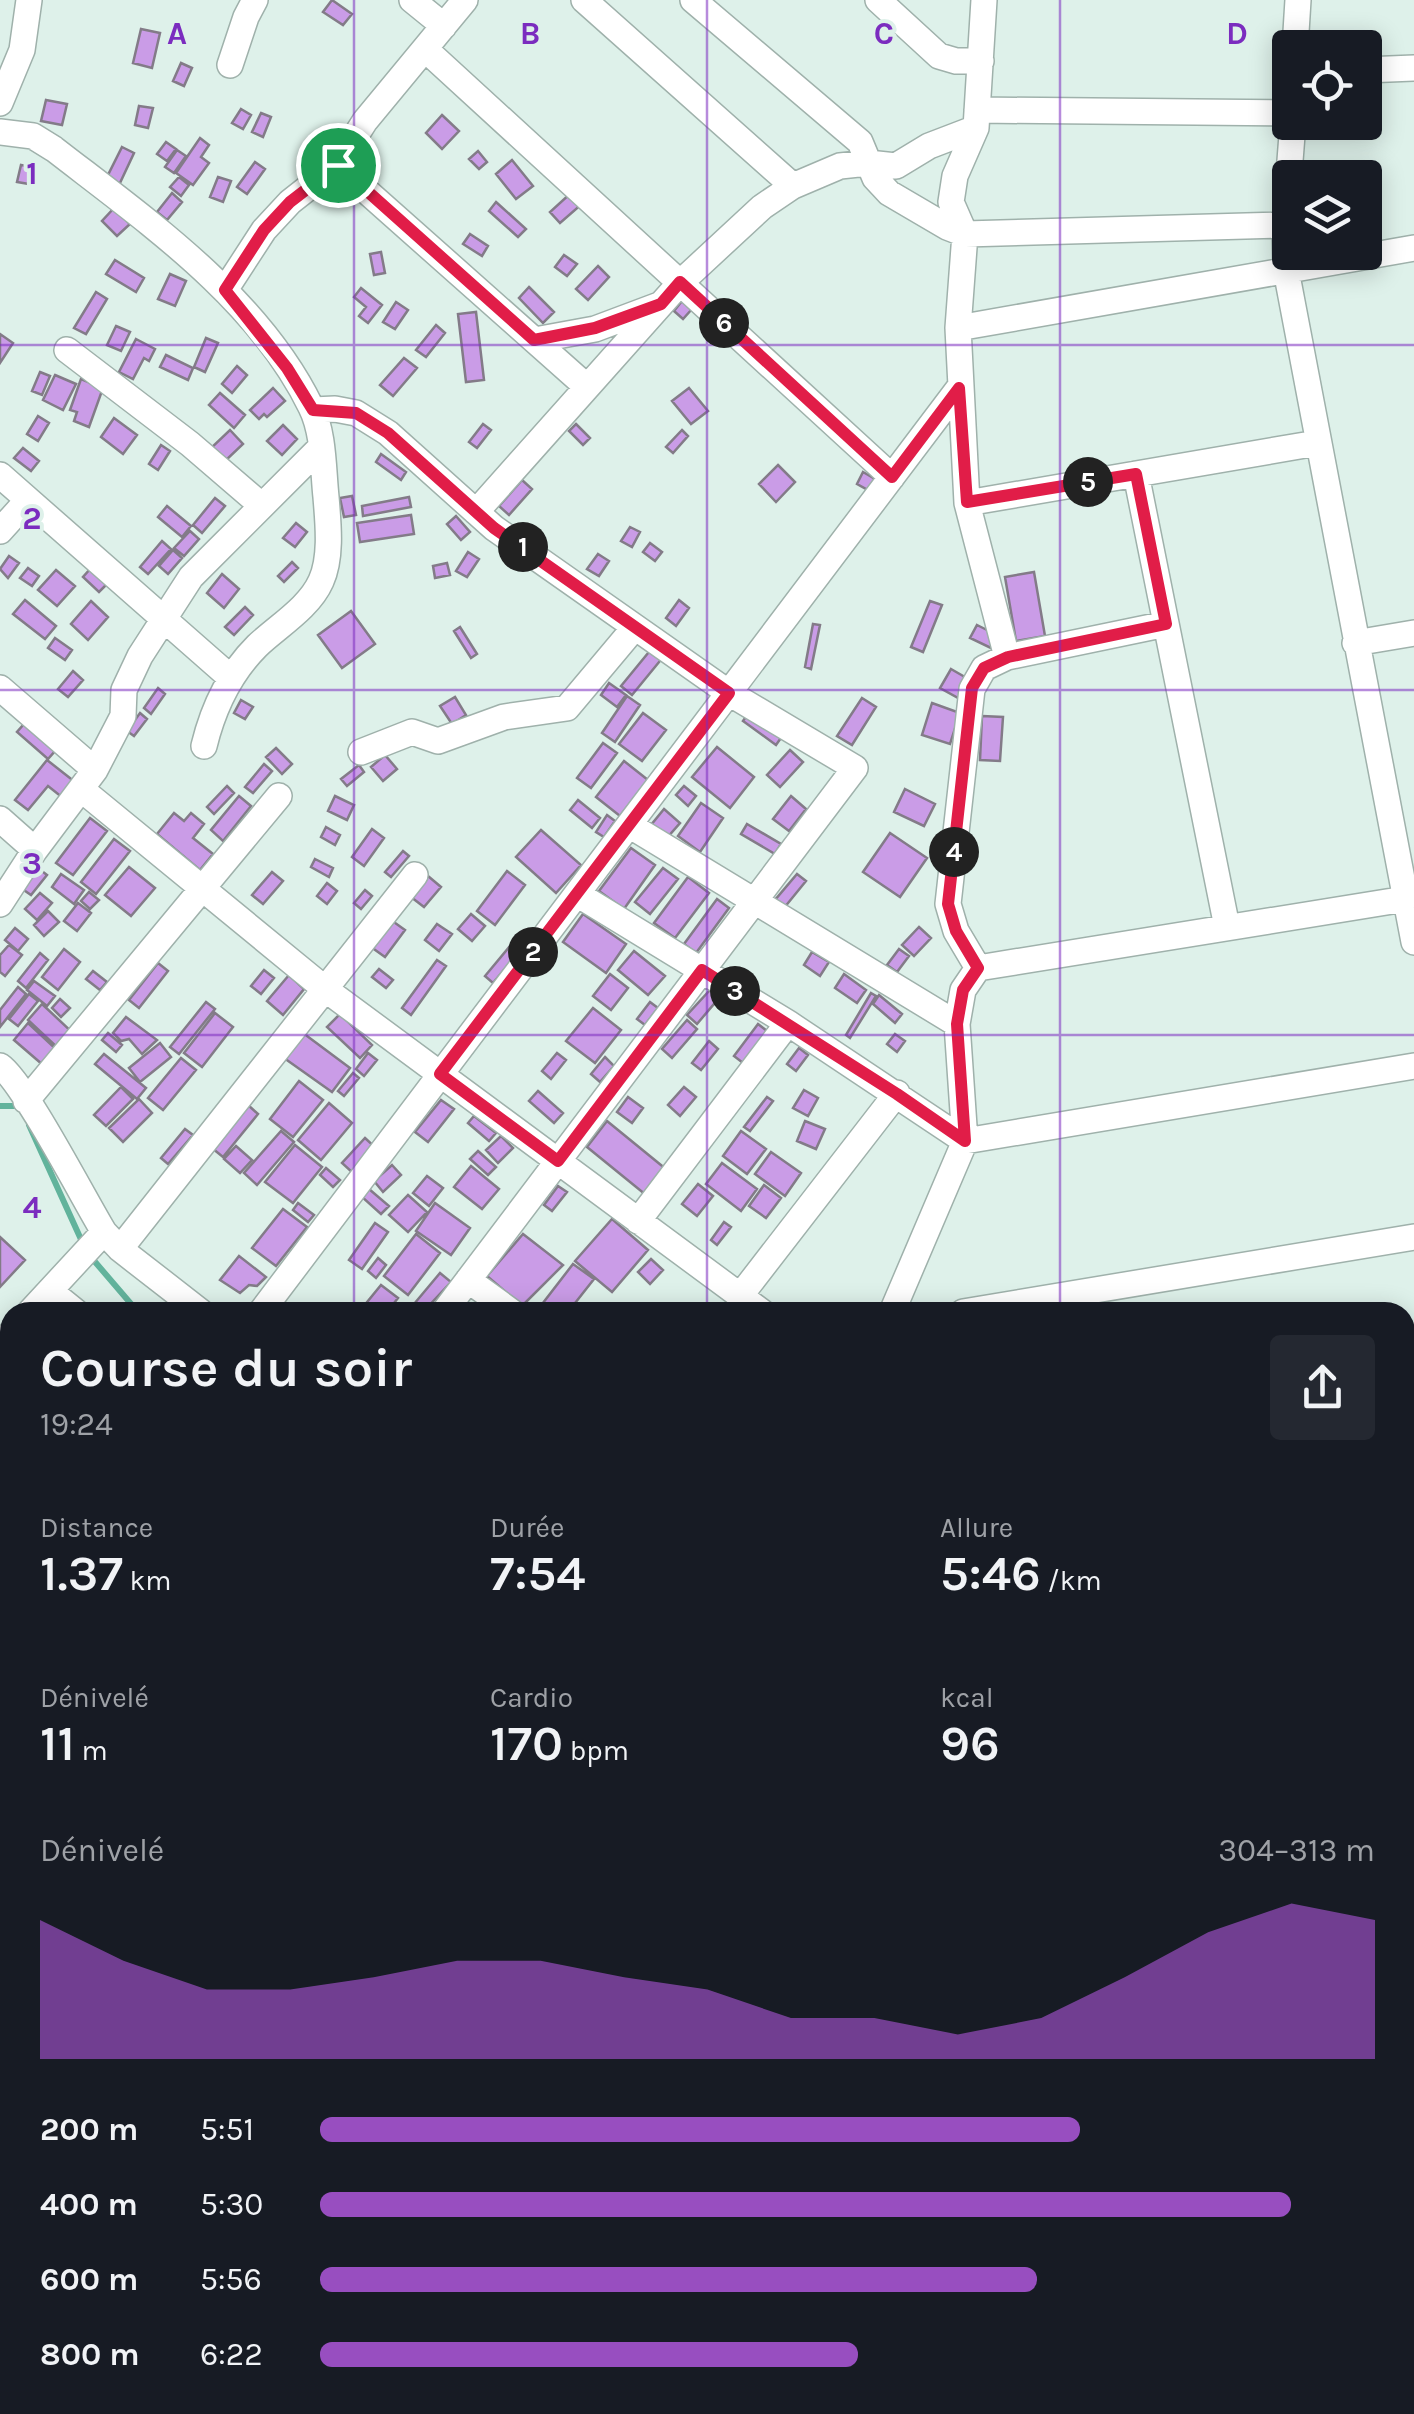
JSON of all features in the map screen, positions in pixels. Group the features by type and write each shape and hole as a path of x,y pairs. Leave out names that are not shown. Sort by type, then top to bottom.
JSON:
{"street":[{"path":"0,103 22,50 28,0"},
{"path":"230,65 255,0"},
{"path":"412,0 444,26"},
{"path":"225,290 264,230 290,202 338,165 366,121 465,0"},
{"path":"584,0 793,186"},
{"path":"693,0 860,142 875,178 889,193 947,227 965,234 1272,225"},
{"path":"878,0 940,56 956,61 980,60"},
{"path":"984,0 977,119 955,176 951,202 965,234 958,328 967,502 1008,657"},
{"path":"1296,30 1298,0"},
{"path":"425,48 892,477"},
{"path":"1382,69 1414,68"},
{"path":"476,512 680,282 762,207 793,186 840,166 896,166 977,119 1272,113"},
{"path":"0,132 33,136 54,149 225,290 287,368 313,410 321,447 327,557 321,582 231,678 210,720 204,746"},
{"path":"338,165 587,387"},
{"path":"1382,254 1414,248"},
{"path":"958,328 1286,270 1414,942"},
{"path":"534,340 595,328 661,304"},
{"path":"68,350 190,444 261,505"},
{"path":"269,1302 959,388"},
{"path":"313,410 356,413 388,433 476,512 635,628 729,693 855,768 452,1302"},
{"path":"967,502 1317,443"},
{"path":"0,904 88,780 123,716 124,690 140,656 191,577 321,447"},
{"path":"1136,474 1227,927"},
{"path":"0,475 231,678"},
{"path":"0,531 28,500"},
{"path":"978,968 956,931 948,904 972,688 984,668 1008,657 1166,624"},
{"path":"361,752 412,732 438,741 504,717 567,708 635,628"},
{"path":"1355,643 1414,633"},
{"path":"0,688 88,780 203,888 326,988 748,1302"},
{"path":"26,1101 279,796"},
{"path":"0,819 35,850"},
{"path":"628,825 957,1024"},
{"path":"40,1302 112,1241 326,988 415,875"},
{"path":"577,894 788,1023 965,1141 1414,1066"},
{"path":"896,1302 965,1141 957,1024 963,990 978,968 1406,898"},
{"path":"638,1221 788,1023"},
{"path":"0,1066 6,1069 112,1241 188,1302"},
{"path":"740,1296 897,1094"},
{"path":"1023,1302 1414,1237"},
{"path":"468,1280 498,1302"},
{"path":"50,1291 64,1302"}],"building":[{"path":"332,0 352,14 343,25 323,12"},
{"path":"141,29 160,33 152,68 133,63"},
{"path":"181,63 192,68 184,86 173,81"},
{"path":"46,100 67,104 62,125 41,121"},
{"path":"139,106 153,108 148,128 135,125"},
{"path":"241,109 251,115 243,129 232,123"},
{"path":"261,113 271,117 263,137 252,132"},
{"path":"442,115 459,131 442,149 426,133"},
{"path":"200,138 209,145 201,157 209,163 193,185 176,173"},
{"path":"166,142 176,149 167,161 157,154"},
{"path":"122,147 134,153 119,185 106,179"},
{"path":"177,150 186,156 174,173 165,167"},
{"path":"478,151 487,162 479,169 469,159"},
{"path":"512,160 533,186 516,199 496,174"},
{"path":"255,162 265,169 247,194 237,187"},
{"path":"21,165 33,167 29,184 17,182"},
{"path":"179,177 189,185 181,196 170,187"},
{"path":"218,177 231,181 223,202 210,197"},
{"path":"572,192 583,203 560,223 550,212"},
{"path":"172,193 182,202 167,220 157,212"},
{"path":"496,202 526,229 518,237 489,211"},
{"path":"114,208 130,224 117,236 102,221"},
{"path":"470,234 488,246 482,256 463,244"},
{"path":"381,252 385,273 374,275 370,254"},
{"path":"564,255 577,264 567,276 555,267"},
{"path":"115,260 144,278 136,292 106,274"},
{"path":"598,266 609,277 588,300 576,289"},
{"path":"170,274 186,281 175,306 158,299"},
{"path":"529,287 554,312 543,323 519,298"},
{"path":"361,288 382,305 368,323 359,316 366,307 354,297"},
{"path":"96,292 107,299 86,334 74,328"},
{"path":"682,301 692,309 683,319 674,311"},
{"path":"396,302 408,310 395,329 383,322"},
{"path":"476,312 484,380 466,382 458,314"},
{"path":"436,325 445,333 426,357 416,350"},
{"path":"116,326 130,332 121,351 107,345"},
{"path":"0,334 13,343 0,363"},
{"path":"206,338 218,343 205,372 194,367"},
{"path":"136,339 155,349 149,361 144,358 133,379 119,372"},
{"path":"166,355 193,368 188,380 160,367"},
{"path":"404,358 417,368 393,396 380,385"},
{"path":"237,366 247,375 232,393 222,384"},
{"path":"40,372 50,376 42,395 32,391"},
{"path":"55,375 76,384 63,410 43,400"},
{"path":"81,379 103,388 89,427 74,421 77,412 70,410"},
{"path":"273,388 285,401 259,419 250,410"},
{"path":"689,388 708,411 691,424 672,401"},
{"path":"220,393 245,415 234,428 209,405"},
{"path":"38,416 49,423 38,441 27,434"},
{"path":"114,418 137,435 123,454 101,437"},
{"path":"483,424 491,430 477,448 469,442"},
{"path":"576,424 590,438 583,445 569,431"},
{"path":"283,425 297,439 282,455 267,441"},
{"path":"230,430 243,444 223,463 210,449"},
{"path":"682,430 688,436 673,453 666,447"},
{"path":"161,445 170,451 158,470 149,464"},
{"path":"23,448 39,461 31,471 14,458"},
{"path":"381,454 406,472 401,480 376,462"},
{"path":"778,465 795,482 776,502 759,484"},
{"path":"863,472 875,479 868,490 857,484"},
{"path":"522,480 532,489 509,515 499,506"},
{"path":"352,496 356,515 344,517 340,498"},
{"path":"409,497 411,507 363,516 362,506"},
{"path":"215,498 225,506 202,533 193,525"},
{"path":"167,506 191,526 182,537 158,517"},
{"path":"411,515 414,534 360,542 357,523"},
{"path":"456,516 470,532 461,540 447,524"},
{"path":"296,523 307,532 295,547 283,538"},
{"path":"630,527 640,532 632,547 621,541"},
{"path":"190,531 199,539 184,556 174,548"},
{"path":"162,541 171,549 148,574 140,567"},
{"path":"650,543 662,552 655,561 643,552"},
{"path":"173,550 182,558 168,574 159,566"},
{"path":"468,552 479,559 467,577 456,571"},
{"path":"598,554 609,561 599,576 587,569"},
{"path":"9,556 19,563 8,578 0,569"},
{"path":"292,562 298,568 284,582 278,576"},
{"path":"447,563 450,575 435,578 433,566"},
{"path":"28,568 39,576 32,586 20,578"},
{"path":"91,568 108,583 99,592 83,577"},
{"path":"56,570 75,586 57,606 38,590"},
{"path":"1034,572 1045,636 1016,641 1005,577"},
{"path":"222,574 239,589 224,608 207,593"},
{"path":"25,600 56,626 45,639 13,614"},
{"path":"679,600 689,608 676,626 666,618"},
{"path":"91,601 108,617 88,640 71,624"},
{"path":"930,601 942,605 923,652 911,647"},
{"path":"245,607 253,615 234,635 225,627"},
{"path":"351,611 375,644 342,668 318,635"},
{"path":"813,624 820,625 811,669 805,667"},
{"path":"977,625 997,635 991,648 970,638"},
{"path":"460,627 477,654 471,658 454,631"},
{"path":"55,638 72,650 65,660 48,648"},
{"path":"653,647 664,656 632,695 621,686"},
{"path":"951,669 970,680 960,699 940,688"},
{"path":"73,671 83,680 68,697 58,689"},
{"path":"609,683 626,695 617,707 601,695"},
{"path":"158,688 165,694 151,714 144,708"},
{"path":"627,696 640,705 615,742 602,733"},
{"path":"455,697 466,715 452,724 440,706"},
{"path":"862,698 876,707 852,745 837,736"},
{"path":"241,700 253,707 245,719 234,713"},
{"path":"932,703 960,713 950,744 922,735"},
{"path":"750,711 783,735 776,745 743,721"},
{"path":"140,713 147,719 134,736 127,731"},
{"path":"643,713 666,730 642,761 619,744"},
{"path":"982,716 1003,717 1000,761 980,760"},
{"path":"24,724 55,751 48,759 17,732"},
{"path":"603,743 617,753 591,788 577,778"},
{"path":"717,747 754,777 730,808 692,777"},
{"path":"276,748 292,764 282,774 266,757"},
{"path":"790,750 803,762 780,787 767,775"},
{"path":"385,755 397,769 383,781 371,767"},
{"path":"47,760 75,782 63,798 48,786 28,810 15,800"},
{"path":"624,761 648,780 620,816 596,797"},
{"path":"264,764 272,771 253,793 245,787"},
{"path":"359,765 364,772 347,786 341,779"},
{"path":"227,786 234,793 214,814 207,807"},
{"path":"684,786 696,796 688,806 676,795"},
{"path":"905,789 935,804 924,826 894,812"},
{"path":"239,796 251,806 223,841 211,830"},
{"path":"335,796 354,805 347,820 328,811"},
{"path":"791,796 806,809 789,831 773,819"},
{"path":"578,800 600,818 592,828 570,810"},
{"path":"701,803 723,818 700,852 678,836"},
{"path":"664,809 680,823 666,839 651,825"},
{"path":"174,813 184,821 191,813 204,824 193,838 213,854 200,870 157,834"},
{"path":"607,815 615,821 604,837 596,832"},
{"path":"90,818 107,831 73,875 56,863"},
{"path":"747,824 781,844 775,854 741,834"},
{"path":"326,827 340,835 335,845 321,837"},
{"path":"372,829 384,838 364,866 352,857"},
{"path":"541,830 581,865 556,893 516,857"},
{"path":"890,833 927,858 900,897 863,872"},
{"path":"114,839 130,851 96,894 81,882"},
{"path":"631,848 655,865 624,909 599,891"},
{"path":"403,851 409,856 391,877 385,872"},
{"path":"315,859 333,868 329,877 311,867"},
{"path":"34,865 47,875 31,895 18,886"},
{"path":"129,867 155,888 131,916 105,895"},
{"path":"663,868 678,879 650,914 635,902"},
{"path":"507,871 525,885 495,925 477,911"},
{"path":"272,872 283,881 263,904 252,895"},
{"path":"61,874 84,890 74,904 52,887"},
{"path":"797,874 806,881 784,908 775,900"},
{"path":"428,876 441,887 424,907 411,897"},
{"path":"688,877 709,893 675,938 654,923"},
{"path":"327,883 337,891 327,904 317,896"},
{"path":"365,890 372,896 361,909 354,903"},
{"path":"89,892 99,900 90,909 81,901"},
{"path":"40,893 52,903 37,920 25,909"},
{"path":"717,899 729,908 696,953 684,944"},
{"path":"78,903 91,913 77,931 64,921"},
{"path":"48,911 59,922 44,936 34,925"},
{"path":"471,914 485,926 472,941 458,929"},
{"path":"583,914 626,944 606,973 563,942"},
{"path":"391,920 405,930 385,957 371,947"},
{"path":"437,924 452,934 439,951 425,940"},
{"path":"919,927 931,938 914,956 902,945"},
{"path":"15,928 28,939 18,951 5,940"},
{"path":"515,940 524,946 493,983 485,976"},
{"path":"9,945 22,955 5,976 0,972 0,955"},
{"path":"64,949 80,962 58,990 42,977"},
{"path":"899,949 909,956 897,972 887,965"},
{"path":"634,951 665,976 648,995 618,970"},
{"path":"812,952 829,962 820,976 804,965"},
{"path":"40,953 48,960 26,988 18,981"},
{"path":"437,960 446,966 411,1015 402,1008"},
{"path":"158,963 168,971 139,1008 129,1000"},
{"path":"379,969 393,980 386,988 372,977"},
{"path":"264,970 274,978 261,994 251,986"},
{"path":"93,971 107,982 100,990 86,979"},
{"path":"610,974 628,988 611,1010 593,996"},
{"path":"844,974 866,990 857,1003 835,988"},
{"path":"289,975 304,989 283,1015 267,1001"},
{"path":"34,981 55,996 47,1006 27,990"},
{"path":"18,987 26,994 0,1027 0,1010"},
{"path":"710,990 719,998 697,1024 687,1015"},
{"path":"871,993 876,996 850,1038 846,1035"},
{"path":"29,994 38,1001 18,1026 9,1019"},
{"path":"879,995 902,1014 895,1023 873,1004"},
{"path":"60,999 70,1008 61,1017 52,1008"},
{"path":"206,1002 215,1009 179,1054 170,1047"},
{"path":"650,1002 658,1008 645,1025 637,1019"},
{"path":"42,1004 74,1034 60,1050 28,1020"},
{"path":"593,1008 621,1030 595,1063 566,1041"},
{"path":"215,1013 233,1027 202,1067 184,1053"},
{"path":"340,1014 372,1045 360,1058 327,1027"},
{"path":"126,1017 157,1040 142,1054 129,1039 121,1041 113,1033"},
{"path":"687,1020 697,1029 672,1058 662,1049"},
{"path":"28,1023 58,1051 43,1065 14,1040"},
{"path":"758,1024 771,1034 747,1066 734,1056"},
{"path":"108,1033 122,1045 116,1052 102,1040"},
{"path":"303,1033 350,1068 332,1092 284,1058"},
{"path":"895,1034 905,1041 897,1052 887,1044"},
{"path":"709,1041 718,1049 701,1070 692,1063"},
{"path":"160,1043 171,1057 140,1082 129,1068"},
{"path":"799,1048 808,1055 796,1071 787,1064"},
{"path":"368,1053 377,1060 364,1076 356,1069"},
{"path":"557,1053 566,1060 551,1079 542,1071"},
{"path":"104,1054 146,1088 137,1099 95,1064"},
{"path":"605,1057 614,1066 600,1082 591,1074"},
{"path":"181,1058 196,1070 163,1110 148,1098"},
{"path":"353,1073 359,1078 344,1096 338,1091"},
{"path":"299,1081 323,1100 293,1137 270,1119"},
{"path":"121,1087 133,1099 106,1126 94,1115"},
{"path":"684,1087 696,1097 680,1116 668,1105"},
{"path":"804,1090 818,1098 808,1116 793,1108"},
{"path":"538,1091 563,1113 554,1123 529,1101"},
{"path":"628,1097 643,1108 632,1123 617,1112"},
{"path":"767,1097 773,1101 750,1131 744,1127"},
{"path":"139,1099 152,1113 123,1142 109,1128"},
{"path":"441,1100 454,1109 428,1142 415,1132"},
{"path":"329,1103 352,1123 321,1160 298,1140"},
{"path":"248,1105 258,1114 223,1157 212,1148"},
{"path":"474,1116 496,1133 489,1141 468,1123"},
{"path":"607,1121 667,1170 646,1195 587,1147"},
{"path":"805,1121 825,1129 816,1149 797,1141"},
{"path":"185,1129 193,1135 168,1164 161,1158"},
{"path":"281,1131 294,1142 257,1185 244,1173"},
{"path":"741,1131 766,1149 747,1174 723,1156"},
{"path":"501,1136 513,1148 498,1163 486,1150"},
{"path":"365,1138 377,1149 354,1174 342,1163"},
{"path":"295,1145 322,1167 293,1203 265,1182"},
{"path":"236,1146 252,1160 240,1173 224,1159"},
{"path":"478,1151 496,1167 488,1175 470,1159"},
{"path":"771,1152 801,1173 785,1196 755,1174"},
{"path":"722,1163 757,1189 741,1211 706,1184"},
{"path":"392,1165 401,1175 383,1192 374,1181"},
{"path":"471,1166 499,1189 482,1209 454,1187"},
{"path":"326,1168 340,1180 333,1187 320,1175"},
{"path":"427,1176 443,1188 429,1206 413,1193"},
{"path":"698,1184 713,1196 697,1216 682,1204"},
{"path":"764,1185 781,1198 766,1218 749,1206"},
{"path":"558,1186 567,1192 552,1211 544,1205"},
{"path":"369,1189 389,1206 381,1214 362,1197"},
{"path":"408,1195 427,1212 408,1232 389,1215"},
{"path":"298,1203 314,1215 308,1222 293,1210"},
{"path":"435,1203 470,1228 451,1255 416,1231"},
{"path":"283,1209 307,1227 276,1266 252,1248"},
{"path":"612,1219 648,1250 612,1292 575,1261"},
{"path":"724,1222 731,1227 717,1245 711,1240"},
{"path":"375,1223 388,1232 362,1269 349,1260"},
{"path":"416,1234 440,1253 408,1295 384,1276"},
{"path":"523,1234 563,1265 526,1302 517,1302 487,1276"},
{"path":"0,1237 25,1260 0,1287"},
{"path":"239,1256 266,1277 240,1293 220,1280"},
{"path":"378,1258 386,1265 376,1278 368,1271"},
{"path":"651,1259 663,1270 650,1284 638,1272"},
{"path":"573,1264 594,1279 576,1302 544,1302"},
{"path":"440,1273 451,1282 432,1302 416,1302"},
{"path":"381,1285 398,1298 395,1302 367,1302"}],"waterway":[{"path":"0,1106 19,1106"},
{"path":"29,1125 84,1246"},
{"path":"90,1256 129,1302"}],"route":[{"path":"338,165 534,340 595,328 661,304 680,282 892,477 959,388 967,502 1136,474 1166,624 1008,657 984,668 972,688 948,904 956,931 978,968 963,990 957,1024 965,1141 702,970 558,1161 440,1074 729,693 494,528 388,433 356,413 313,410 254,323 225,290 264,230 290,202 338,165"}]}
